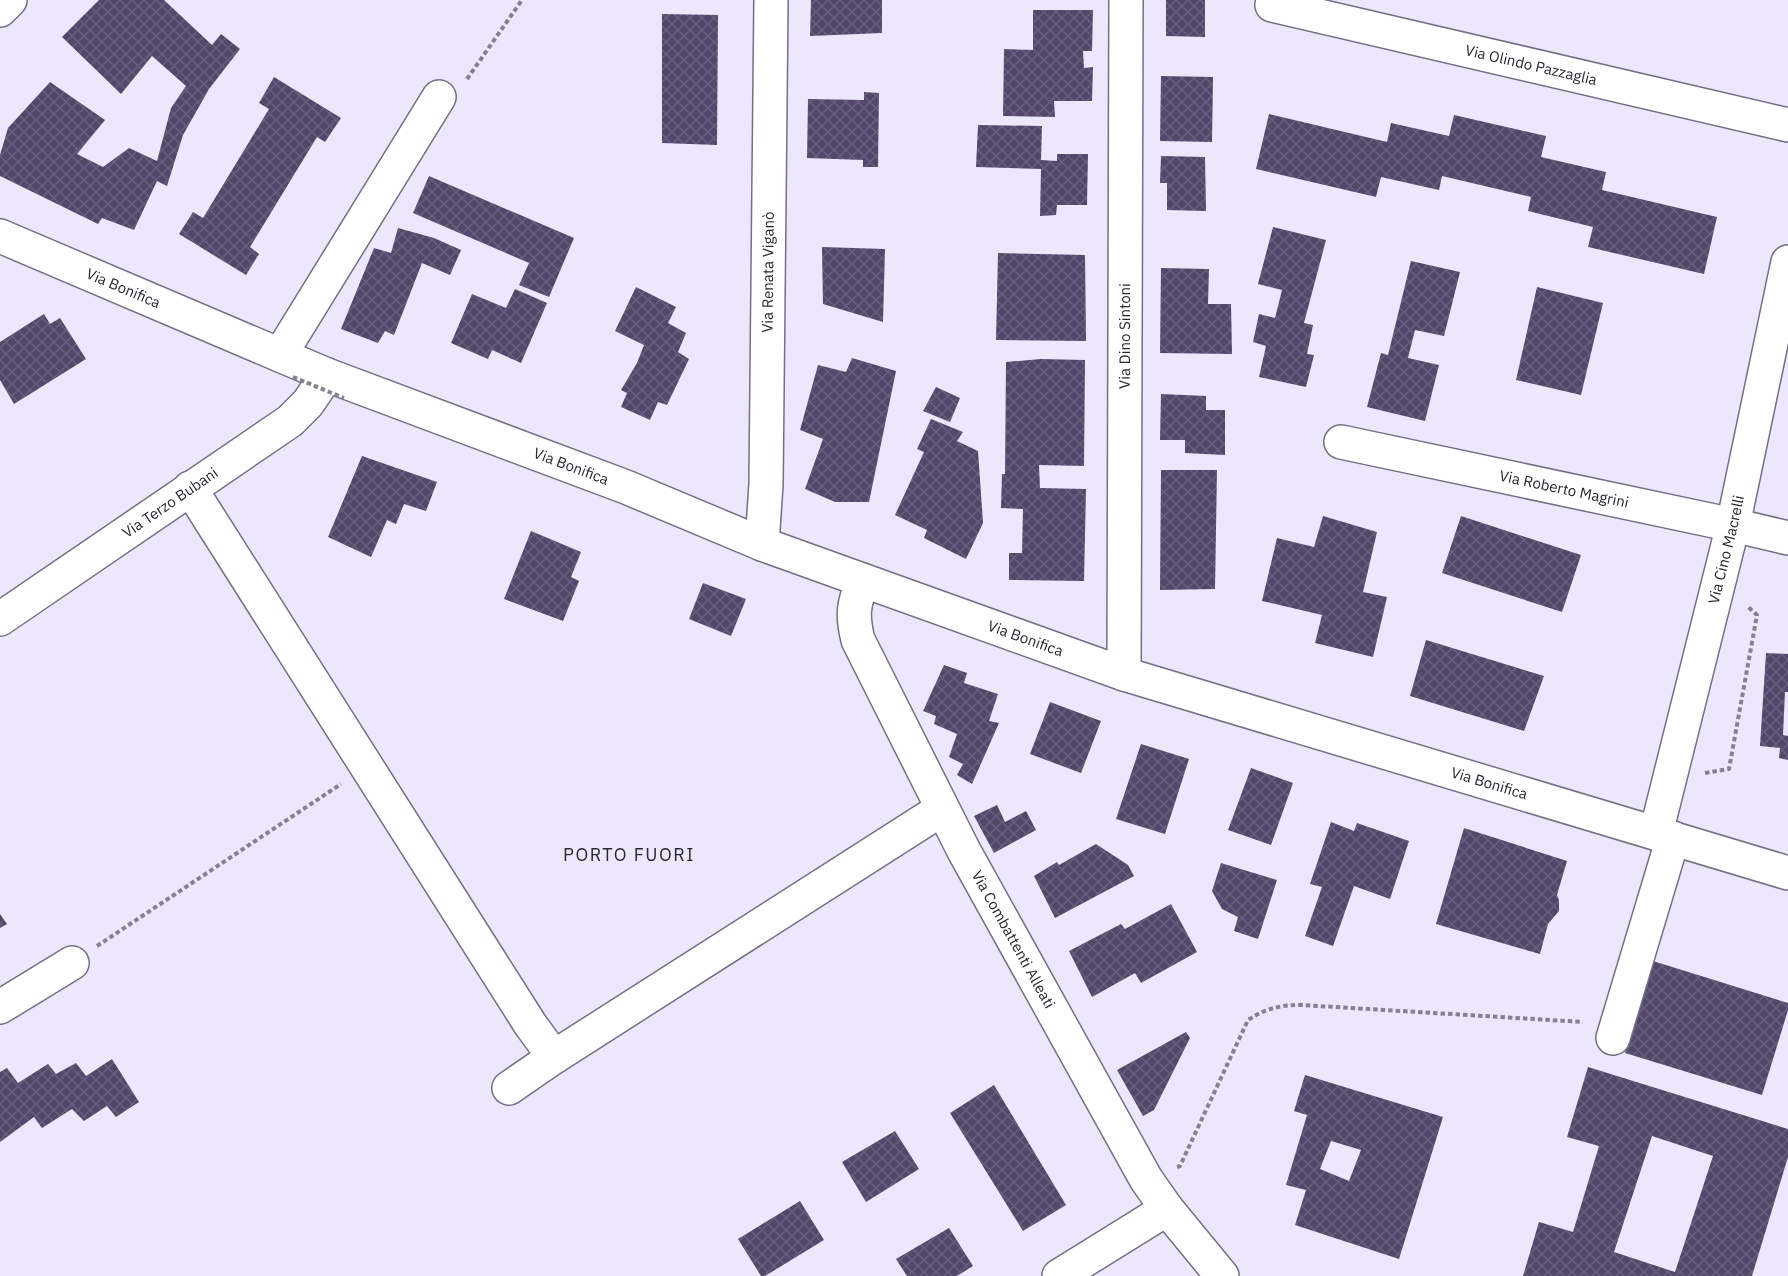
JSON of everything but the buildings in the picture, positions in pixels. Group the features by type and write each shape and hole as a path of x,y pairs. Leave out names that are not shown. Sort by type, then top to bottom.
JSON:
{"street":[{"path":"0,10 10,0"},
{"name":"Via Renata Viganò","path":"762,544 766,484 771,0"},
{"name":"Via Dino Sintoni","path":"1124,674 1126,0"},
{"name":"Via Olindo Pazzaglia","path":"1272,5 1788,125"},
{"path":"286,366 439,97"},
{"name":"Via Bonifica","path":"0,236 335,386 626,487 762,544 1124,674 1788,873"},
{"name":"Via Cino Macrelli","path":"1613,1038 1664,836 1669,779 1733,525 1788,262"},
{"name":"Via Terzo Bubani","path":"0,619 290,421 308,403 335,386"},
{"name":"Via Roberto Magrini","path":"1341,442 1788,538"},
{"path":"190,489 530,1024 554,1057"},
{"name":"Via Combattenti Alleati","path":"863,581 855,599 854,621 858,640 942,809 1146,1179 1167,1209 1222,1276"},
{"path":"509,1088 942,809"},
{"path":"0,1007 72,963"},
{"path":"1059,1276 1167,1209"}],"path":[{"path":"439,97 455,96 522,0"},
{"path":"286,366 335,386"},
{"path":"1669,779 1729,769 1756,615 1719,579"},
{"path":"72,963 368,766"},
{"path":"1146,1179 1180,1166 1248,1020 1263,1010 1281,1005 1302,1005 1582,1022 1586,1011"}],"district":[{"name":"PORTO FUORI","path":"629,855"}]}
